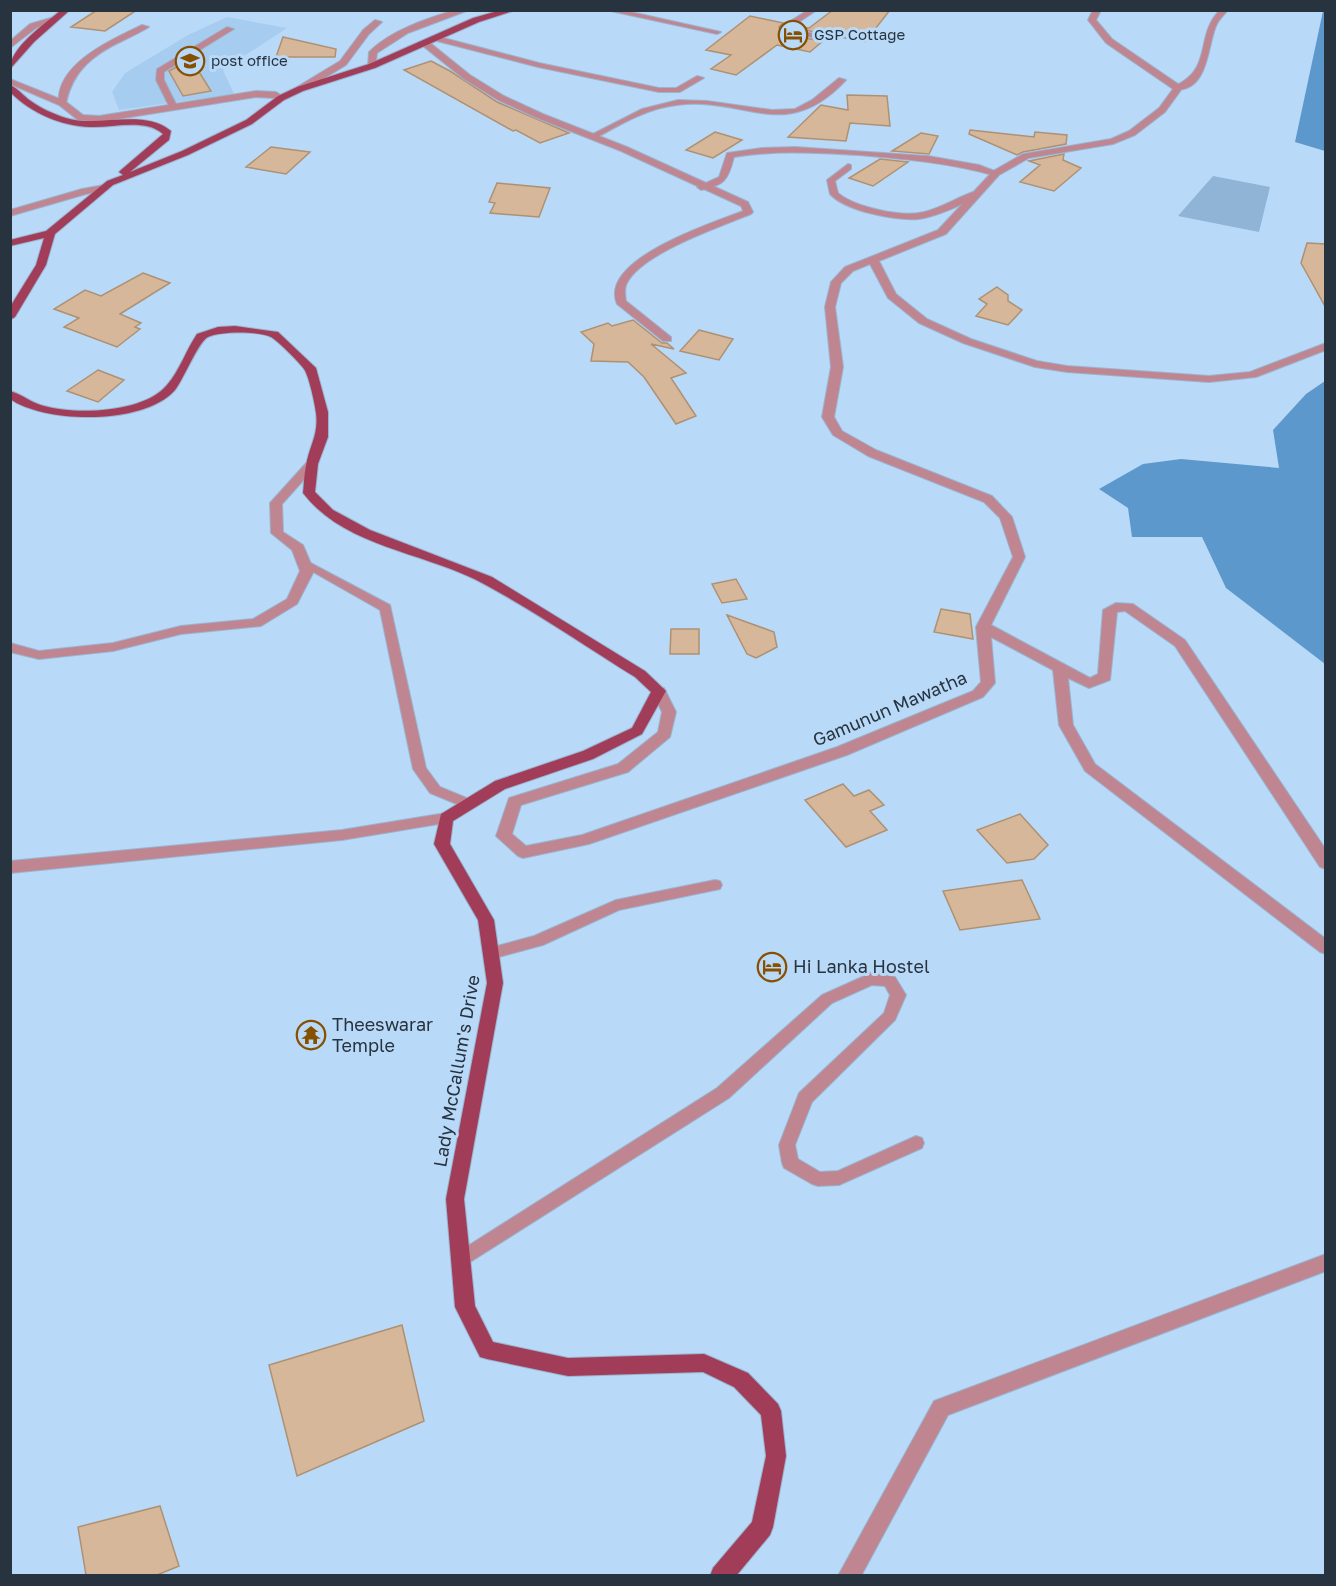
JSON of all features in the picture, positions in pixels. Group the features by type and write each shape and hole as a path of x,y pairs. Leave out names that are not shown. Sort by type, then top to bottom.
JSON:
{"main road":[{"path":"10,67 31,40 66,10"},
{"path":"107,185 185,153 249,122 280,98 300,89 372,66 476,20 512,10"},
{"path":"10,87 41,111 61,120 98,125 148,124 165,129 168,134 50,233 10,243 30,245 46,250"},
{"path":"10,317 40,265 50,233"},
{"path":"10,394 27,405 64,414 116,412 154,399 169,390 201,336 218,330 235,329 274,334 310,368 322,412 322,437 312,464 309,493 329,513 366,533 487,580 640,674 659,691 637,731 588,755 500,785 446,818"},
{"name":"Lady McCallum's Drive","path":"446,818 442,844 486,920 495,983 454,1199 465,1307 487,1350 568,1367 704,1363 741,1380 771,1411 776,1456 762,1527 721,1575"}],"street":[{"path":"372,66 373,52 382,45 424,22 465,10"},
{"path":"1097,10 1092,20 1109,41 1178,88 1162,110 1132,134 1113,141 1026,156 996,172 942,232 849,269 836,282 830,307 837,367 828,417 837,433 872,453 988,499 1006,517 1019,557 983,627 1089,683 1105,678 1110,610 1116,607 1128,608 1180,643 1326,863"},
{"path":"10,46 33,26 54,19"},
{"path":"300,89 343,63 366,32 378,22"},
{"path":"426,44 451,66 513,104 668,168 701,187 746,204 748,212 666,248 637,263 627,273 620,285 621,302 666,339"},
{"path":"10,81 62,103 81,118 99,119 256,94 276,94 280,98"},
{"path":"10,213 107,185"},
{"path":"873,260 892,296 923,321 967,341 1035,364 1067,369 1209,379 1252,375 1326,346"},
{"path":"10,647 39,655 113,647 181,630 256,623 292,601 307,571 298,548 277,533 276,503 312,464"},
{"name":"Gamunun Mawatha","path":"659,691 669,712 665,734 623,768 514,802 504,836 523,852 584,840 842,751 978,694 988,683 983,627"},
{"path":"1060,669 1066,725 1090,767 1326,948"},
{"path":"10,867 342,835 446,818"},
{"path":"849,1575 941,1408 1326,1262"}],"lane":[{"path":"609,10 717,32"},
{"path":"812,36 783,29 814,10"},
{"path":"1178,88 1188,86 1202,71 1214,20 1225,10"},
{"path":"62,103 63,87 72,72 110,43 145,27"},
{"path":"173,106 160,80 160,71 230,29"},
{"path":"436,38 538,65 659,90 676,90 700,78"},
{"path":"593,136 639,112 677,102 713,102 767,112 795,112 820,98 842,80"},
{"path":"701,187 719,184 723,181 730,154 759,149 916,156 958,162 996,172"},
{"path":"848,167 831,180 833,192 839,198 866,208 920,216 975,194"},
{"path":"303,562 386,608 420,768 435,790 469,804"},
{"path":"491,953 538,941 616,905 715,885"},
{"path":"461,1258 723,1093 827,999 871,979 890,981 898,995 890,1016 805,1098 787,1145 790,1163 818,1179 839,1178 916,1143"}],"shaded area":[{"path":"1323,11 1326,11 1325,151 1295,142"},
{"name":"post office","path":"227,17 287,28 223,70 234,94 119,110 112,92 125,73 188,35"},
{"path":"1213,176 1270,187 1259,232 1178,216"},
{"path":"1325,381 1325,664 1226,588 1202,537 1132,537 1128,508 1099,489 1143,464 1181,459 1279,468 1273,430 1306,394"}],"building":[{"path":"97,10 137,10 105,31 71,27"},
{"path":"833,10 890,10 865,42 830,35 810,52 777,45 736,75 711,69 731,55 706,50 750,16 783,23 779,27 781,33 815,40 817,33 796,27 809,28"},
{"path":"283,37 336,49 335,57 276,57"},
{"path":"191,59 211,91 183,96 169,71"},
{"path":"431,61 497,102 569,133 540,143 516,130 513,131 404,70"},
{"path":"847,95 887,96 890,126 850,123 846,141 788,137 821,105 848,110"},
{"path":"970,130 1034,137 1035,132 1067,135 1066,144 1017,155 969,134"},
{"path":"715,132 742,140 713,158 686,150"},
{"path":"921,133 938,136 929,154 892,151"},
{"path":"271,147 310,152 286,174 246,167"},
{"path":"1064,154 1063,160 1081,168 1054,191 1020,182 1040,165 1029,161"},
{"path":"880,159 908,162 873,186 849,178"},
{"path":"497,183 550,188 539,217 490,213 495,203 489,202"},
{"path":"1307,243 1326,244 1326,308 1301,263"},
{"path":"143,273 170,283 120,314 141,323 135,327 140,329 117,347 64,327 79,318 54,309 85,290 101,296"},
{"path":"997,287 1008,295 1008,301 1022,310 1008,325 976,316 987,304 979,299"},
{"path":"633,320 662,343 667,343 674,349 651,344 686,373 671,378 696,416 676,424 644,377 628,362 591,361 594,344 581,332 608,323 612,326"},
{"path":"699,330 733,339 719,360 680,351"},
{"path":"98,370 124,380 98,402 67,391"},
{"path":"736,579 747,599 722,603 712,584"},
{"path":"941,609 970,614 973,639 934,632"},
{"path":"727,615 774,632 777,647 756,658 747,654"},
{"path":"671,629 699,629 699,654 670,654"},
{"path":"843,784 854,796 869,790 884,805 870,811 887,830 846,847 805,800"},
{"path":"1020,814 1048,845 1034,859 1007,863 977,830"},
{"path":"1022,880 1040,919 960,930 943,891"},
{"path":"402,1325 424,1421 297,1476 269,1365"},
{"path":"160,1506 179,1566 157,1575 86,1575 78,1527"}],"place":[{"name":"GSP Cottage","path":"793,35"},
{"name":"post office","path":"190,61"},
{"name":"Hi Lanka Hostel","path":"772,967"},
{"name":"Theeswarar Temple","path":"311,1035"}]}
